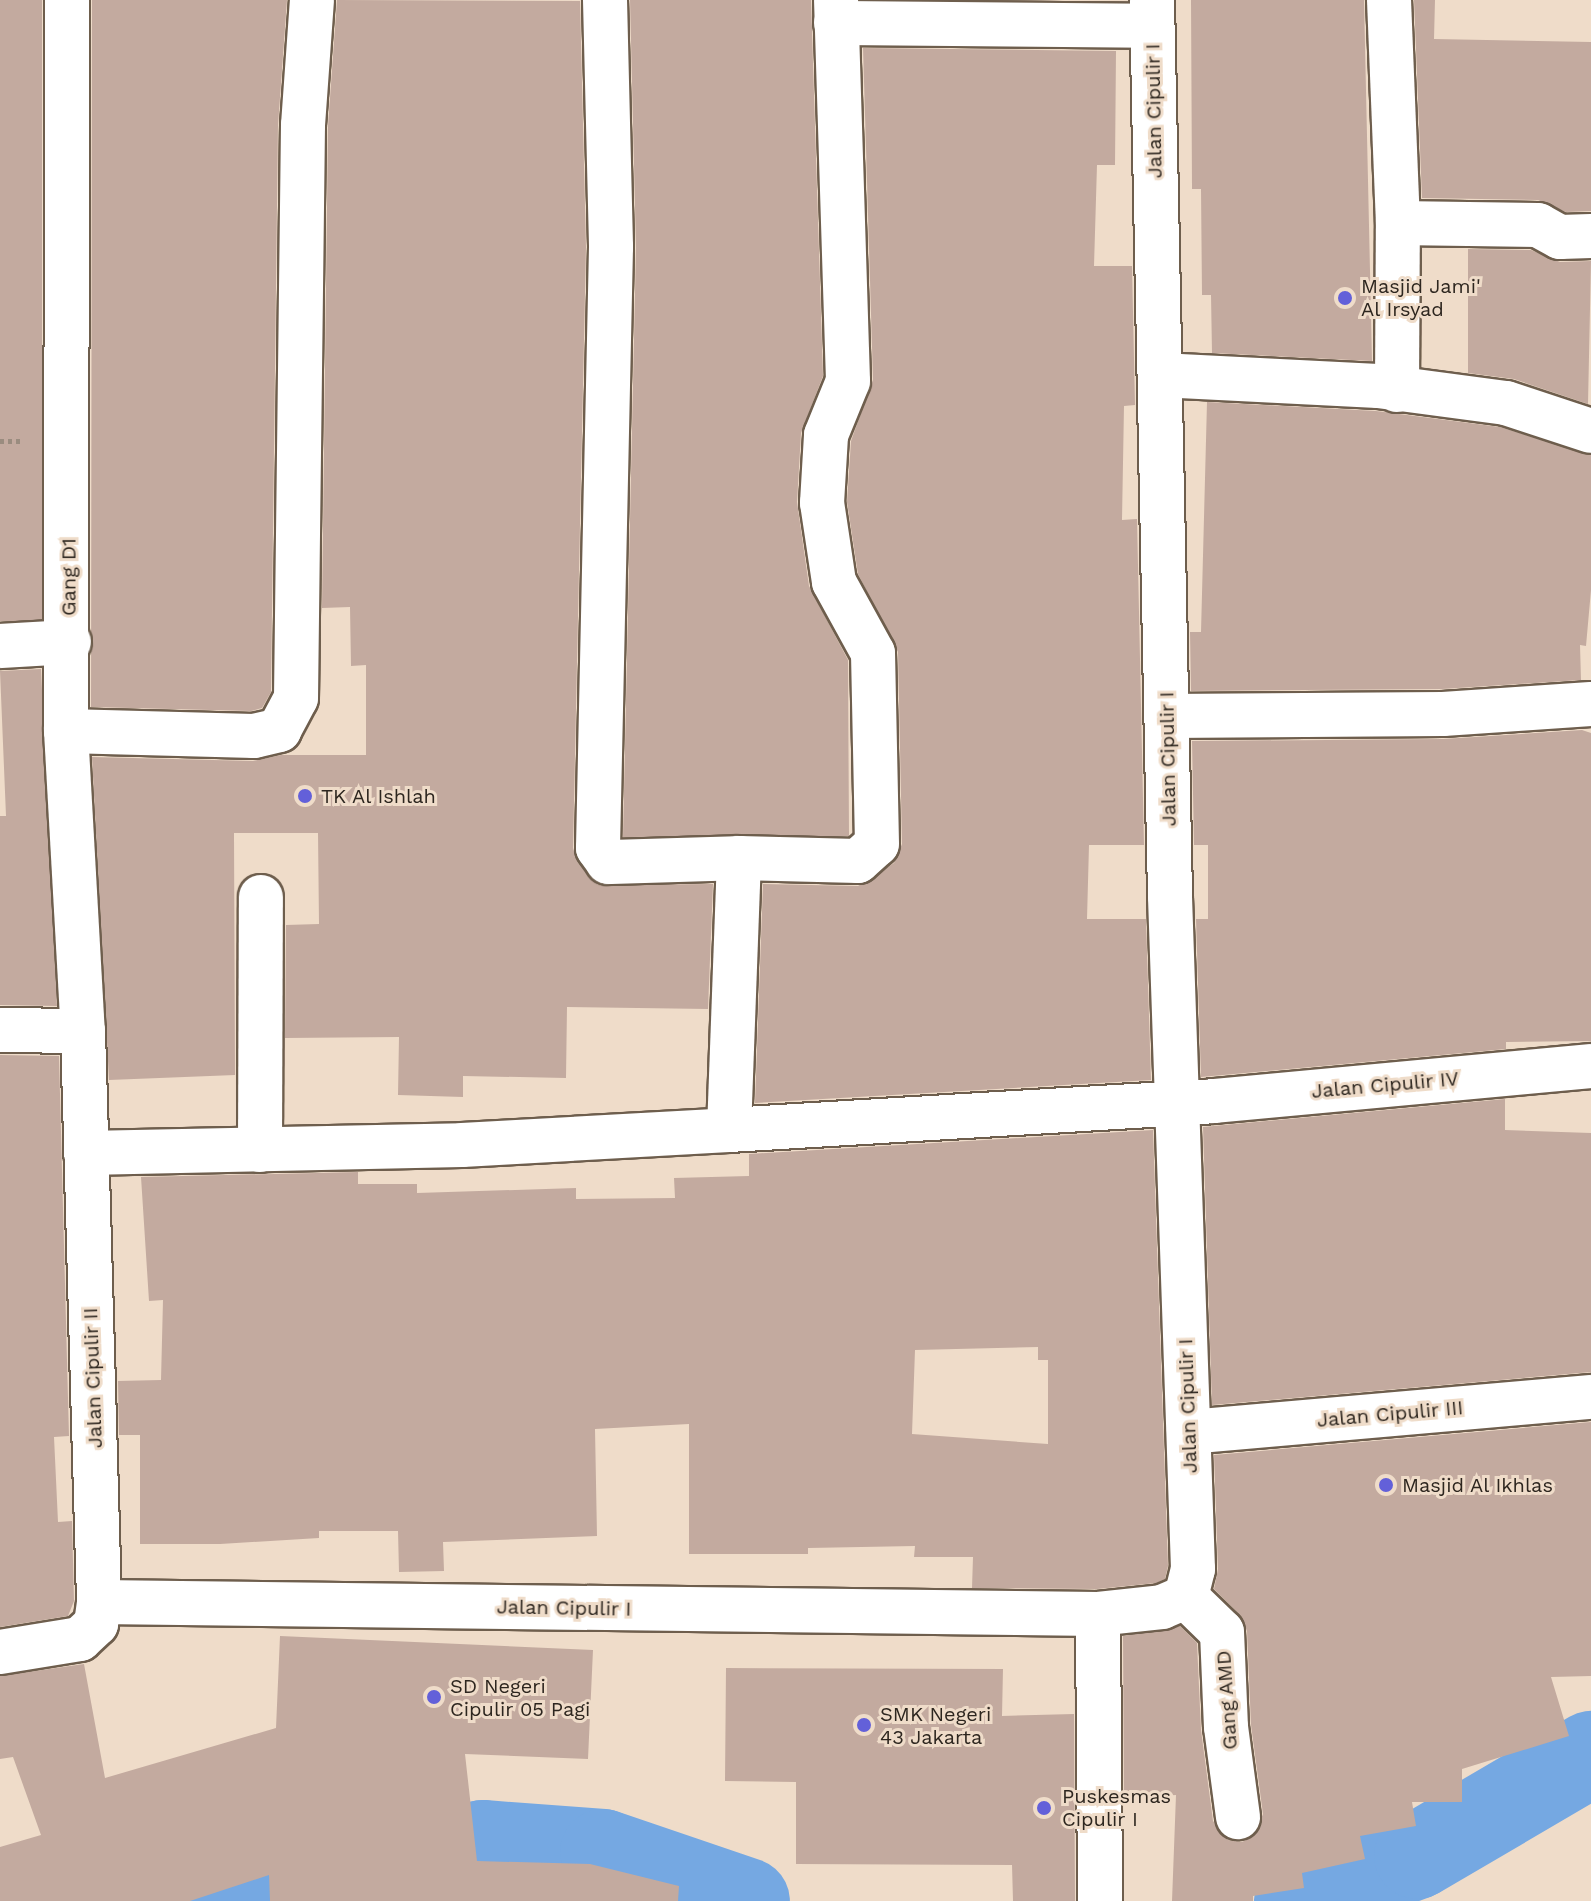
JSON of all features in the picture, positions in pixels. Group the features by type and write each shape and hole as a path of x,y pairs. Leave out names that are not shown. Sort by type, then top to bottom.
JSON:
{"street":[{"name":"Gang D1","path":"67,0 69,642 66,731 83,1031 86,1153"},
{"path":"66,731 254,736 279,730 296,698 303,141 312,0"},
{"path":"605,0 611,247 598,848 608,862 739,858 858,861 877,844 873,653 834,582 822,503 826,435 848,381 836,11 1152,13"},
{"path":"1389,0 1398,223 1397,390"},
{"name":"Jalan Cipulir I","path":"99,1602 1098,1614 1162,1607 1186,1597 1193,1569 1167,716 1152,13"},
{"path":"1398,223 1538,225 1560,237 1591,236"},
{"path":"1160,375 1397,390 1506,403 1591,431"},
{"path":"0,646 69,642"},
{"path":"1167,716 1443,714 1591,704"},
{"path":"729,1130 739,858"},
{"path":"260,1150 261,897"},
{"path":"0,1030 83,1031"},
{"name":"Jalan Cipulir IV","path":"86,1153 260,1150 729,1130 1179,1103 1591,1066"},
{"name":"Jalan Cipulir II","path":"86,1153 99,1602"},
{"name":"Jalan Cipulir III","path":"1189,1432 1591,1397"},
{"name":"Gang AMD","path":"1186,1597 1222,1632 1226,1727 1238,1817"},
{"path":"0,1652 80,1639 96,1624 99,1602"},
{"path":"1098,1614 1100,1901"}],"building":[{"path":"0,0 42,0 42,621 0,621"},
{"path":"92,0 287,0 278,125 271,692 262,708 251,711 91,707"},
{"path":"337,0 580,1 586,247 573,848 578,863 598,885 713,884 708,1009 567,1007 566,1078 463,1076 463,1097 398,1095 399,1037 285,1038 286,925 319,924 318,833 234,833 235,1075 109,1080 92,757 253,761 281,755 366,755 366,665 351,666 350,607 322,608 328,126"},
{"path":"630,0 811,0 823,376 801,433 797,502 809,586 848,660 849,836 623,837 636,248"},
{"path":"1191,0 1364,0 1372,361 1212,353 1211,295 1202,295 1201,189 1192,189"},
{"path":"1414,0 1435,0 1434,39 1591,42 1591,211 1566,212 1538,200 1422,198"},
{"path":"863,48 1116,51 1115,165 1097,165 1094,266 1132,266 1135,405 1124,406 1122,520 1137,519 1144,845 1089,845 1087,919 1146,919 1151,1080 755,1103 763,884 858,886 894,863 902,844 898,652 858,574 847,502 851,441 873,380"},
{"path":"1468,249 1531,250 1560,262 1591,261 1588,404 1514,379 1468,373"},
{"path":"1207,402 1376,411 1500,427 1591,455 1591,590 1586,646 1580,645 1581,680 1442,689 1191,691 1190,632 1201,632"},
{"path":"41,669 57,1006 0,1005 0,816 6,816 0,671"},
{"path":"1582,730 1591,733 1591,1041 1506,1042 1506,1049 1201,1077 1196,919 1208,919 1208,845 1194,845 1192,741 1443,739"},
{"path":"0,1055 59,1056 69,1436 54,1437 58,1522 72,1521 74,1601 68,1616 0,1627"},
{"path":"1505,1099 1505,1130 1591,1133 1591,1372 1212,1405 1203,1127"},
{"path":"1153,1130 1168,1566 1165,1579 1156,1583 1097,1589 972,1588 973,1557 914,1557 915,1546 808,1548 808,1554 689,1554 689,1424 595,1429 597,1536 443,1542 444,1571 399,1572 398,1531 319,1531 319,1538 220,1544 140,1544 140,1435 119,1435 118,1381 161,1380 163,1300 149,1301 141,1177 358,1172 358,1184 417,1184 417,1193 576,1188 576,1199 675,1198 674,1178 749,1176 749,1154","holes":["1038,1347 1038,1360 1048,1360 1048,1444 912,1434 915,1350"]},
{"path":"1591,1422 1591,1676 1551,1677 1569,1736 1462,1769 1462,1802 1412,1802 1416,1826 1360,1836 1365,1859 1302,1873 1304,1888 1253,1896 1253,1901 1172,1901 1176,1795 1124,1799 1123,1636 1180,1626 1197,1643 1201,1730 1213,1821 1228,1840 1242,1842 1254,1836 1263,1814 1251,1725 1247,1631 1239,1614 1214,1589 1218,1569 1214,1455"},
{"path":"280,1636 593,1650 588,1759 465,1754 477,1861 590,1864 679,1886 678,1901 270,1901 269,1875 190,1901 0,1901 0,1847 41,1835 13,1757 0,1759 0,1676 84,1664 105,1778 276,1728"},
{"name":"SMK Negeri 43 Jakarta","path":"726,1668 1003,1669 1002,1716 1074,1714 1075,1901 1013,1901 1012,1865 796,1864 796,1782 725,1781"}],"waterway":[{"path":"1297,1901 1417,1856 1591,1754"},
{"path":"223,1901 355,1867 483,1843 603,1852 747,1901"}],"place":[{"name":"Masjid Jami' Al Irsyad","path":"1345,298"},
{"name":"TK Al Ishlah","path":"305,796"},
{"name":"Masjid Al Ikhlas","path":"1386,1485"},
{"name":"SD Negeri Cipulir 05 Pagi","path":"434,1697"},
{"name":"SMK Negeri 43 Jakarta","path":"864,1725"},
{"name":"Puskesmas Cipulir I","path":"1044,1808"}]}
